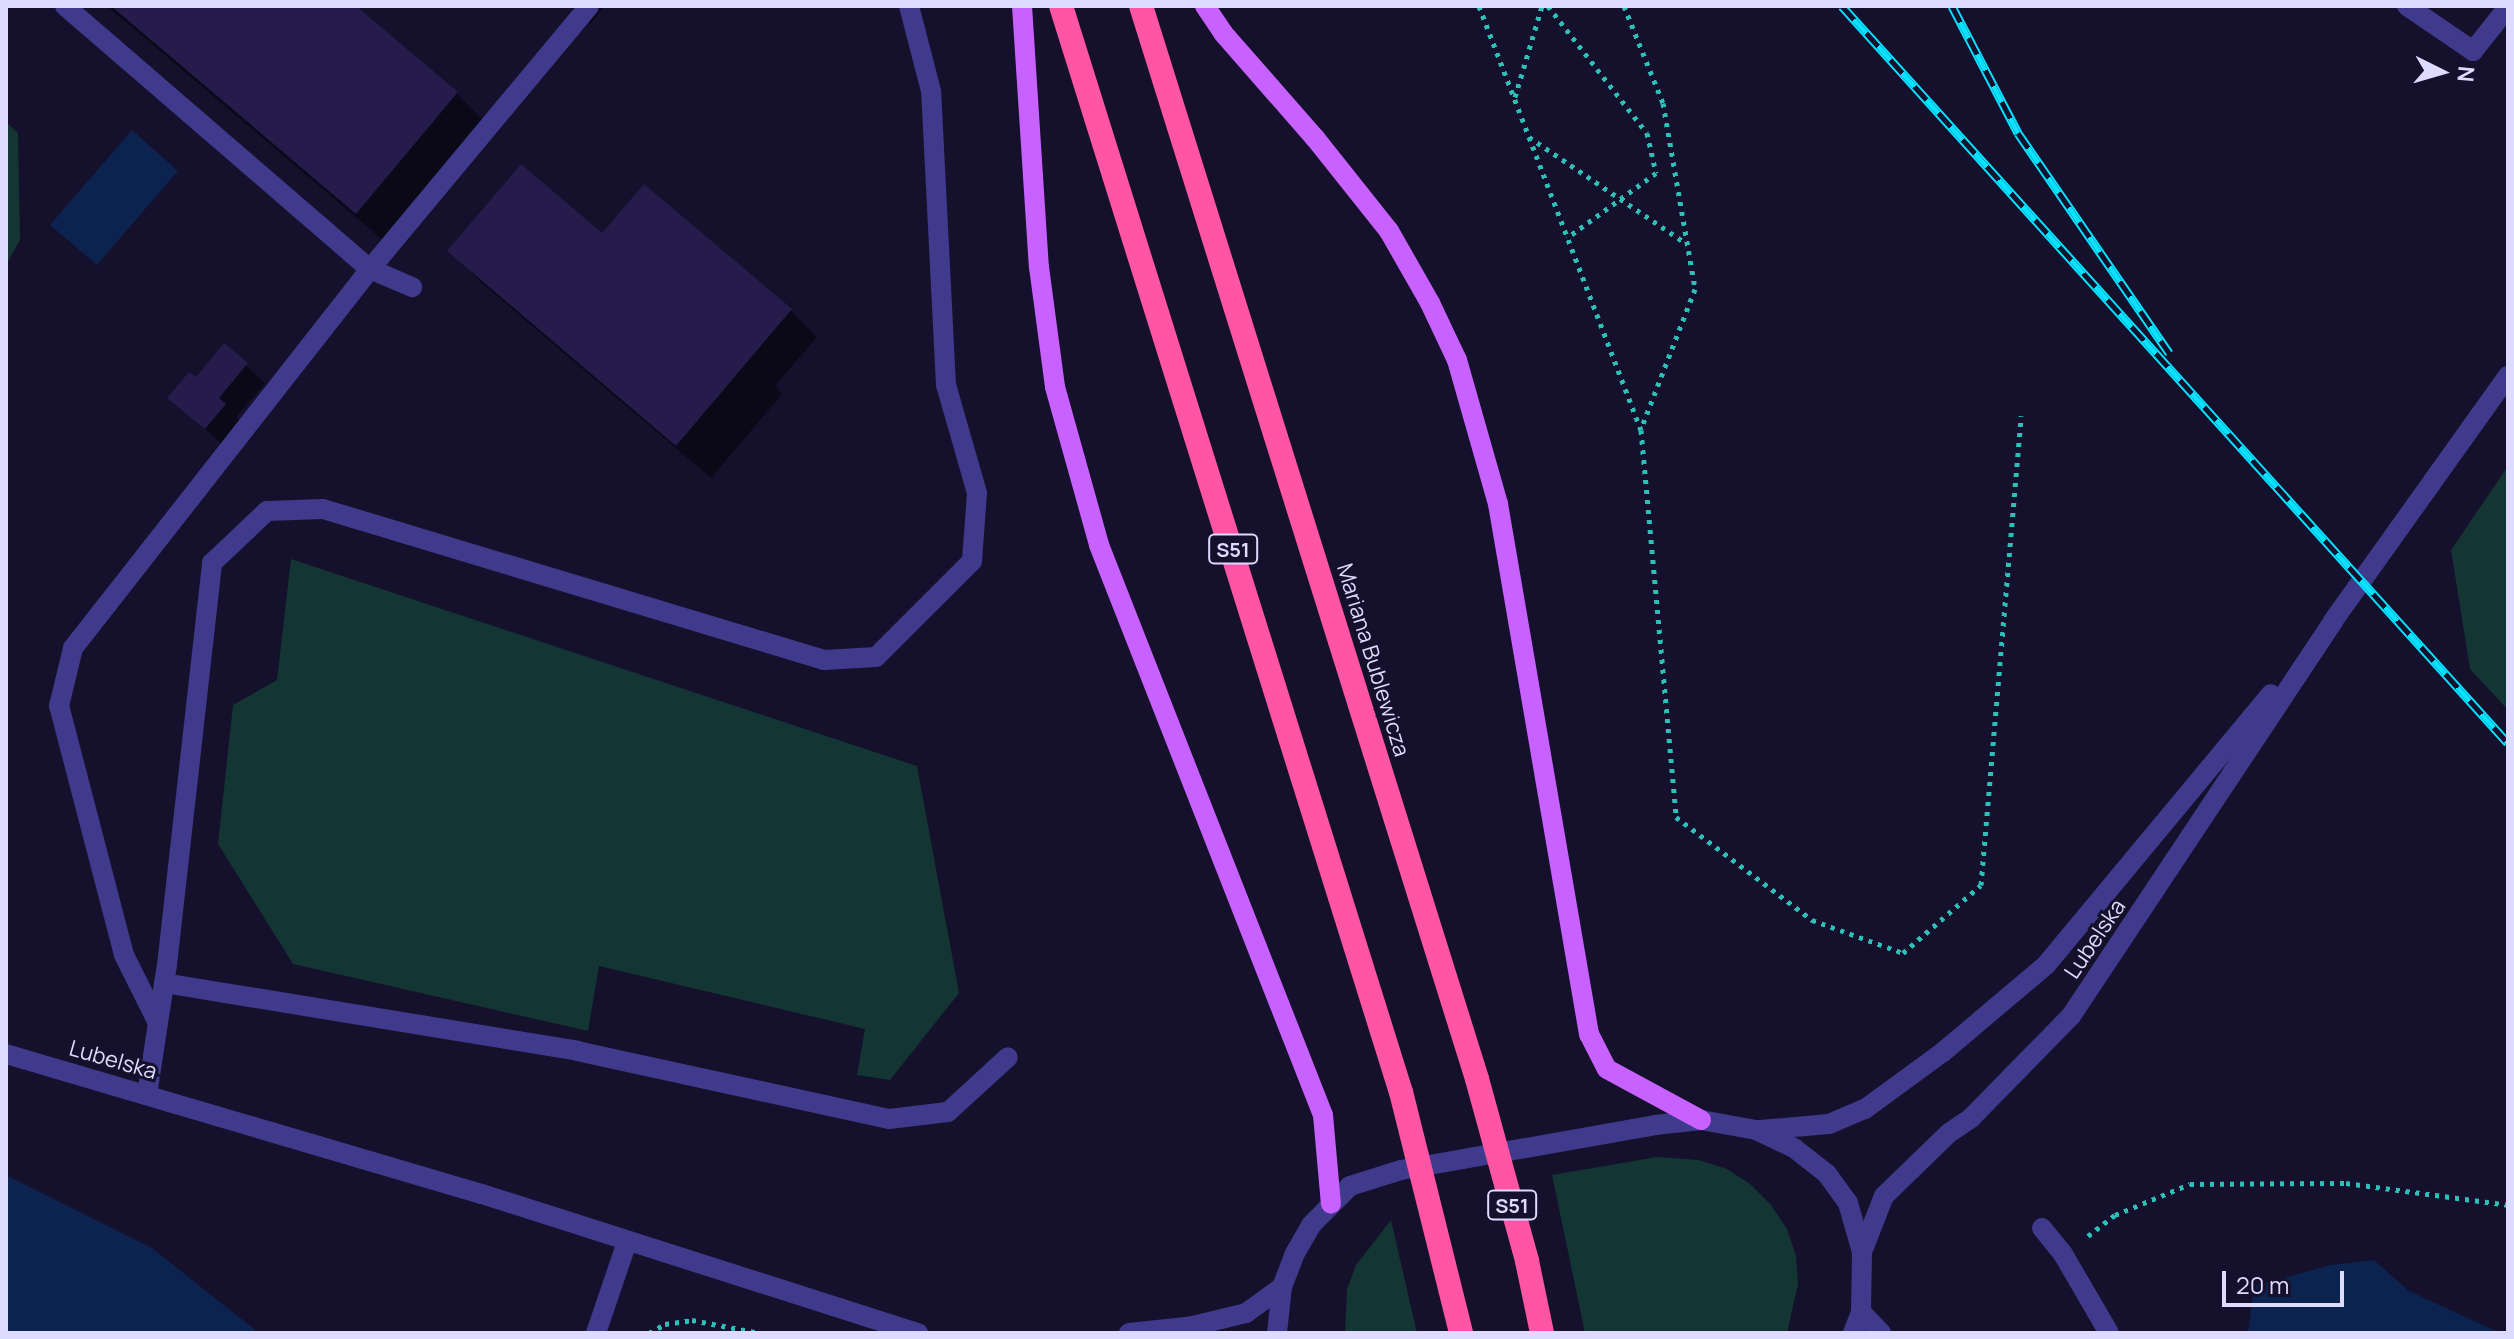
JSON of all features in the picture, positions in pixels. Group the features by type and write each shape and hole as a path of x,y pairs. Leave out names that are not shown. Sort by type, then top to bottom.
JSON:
{"highway":[{"name":"S51","path":"1061,6 1401,1092 1461,1333"},
{"name":"Mariana Bublewicza","path":"1141,6 1477,1079 1527,1261 1542,1333"}],"main road":[{"path":"1022,6 1039,267 1055,387 1099,545 1323,1115 1331,1204"},
{"path":"1205,6 1223,33 1315,138 1389,231 1430,303 1457,360 1498,504 1589,1034 1607,1069 1701,1120"}],"street":[{"path":"65,6 370,269 412,287"},
{"path":"158,1023 124,955 59,706 73,648 370,269 589,6"},
{"path":"147,1095 164,983 212,563 267,511 323,509 824,660 876,657 972,561 977,493 946,385 931,91 909,6"},
{"path":"2407,6 2473,51 2508,7"},
{"name":"Lubelska","path":"1862,1252 1884,1196 1949,1133 1971,1118 2071,1016 2333,621 2508,376"},
{"name":"Lubelska","path":"1756,1130 1829,1124 1865,1109 1943,1052 2046,965 2333,621"},
{"path":"164,983 577,1051 889,1119 948,1112 1008,1057"},
{"name":"Lubelska","path":"6,1054 482,1194 918,1333"},
{"path":"1277,1333 1282,1287 1311,1225 1350,1186 1401,1170 1655,1125 1701,1120 1756,1130 1794,1148 1827,1174 1848,1203 1862,1252 1861,1312 1853,1333"},
{"path":"2042,1228 2063,1254 2109,1333"},
{"path":"596,1333 627,1242"},
{"path":"1129,1333 1193,1326 1246,1313 1282,1287"},
{"path":"1861,1312 1881,1333"}],"path":[{"path":"1479,6 1641,430 1676,817 1812,920 1903,953 1981,885 2021,416"},
{"path":"1514,98 1545,6"},
{"path":"1545,6 1647,133 1656,173 1567,238"},
{"path":"1624,6 1663,103 1695,289 1641,430"},
{"path":"1529,137 1688,244"},
{"path":"2063,1254 2115,1215 2190,1184 2346,1183 2508,1205"},
{"path":"649,1333 665,1324 692,1320 760,1333"},
{"path":"538,1333 550,1333"}],"green space":[{"path":"6,122 18,133 20,240 6,265"},
{"path":"2508,466 2508,710 2470,669 2451,550"},
{"path":"291,559 917,766 959,993 890,1080 857,1075 865,1029 599,966 588,1031 293,964 218,844 233,705 277,680"},
{"path":"1657,1157 1699,1160 1727,1169 1750,1184 1771,1205 1787,1229 1796,1256 1798,1284 1787,1333 1585,1333 1552,1175"},
{"path":"1391,1220 1417,1333 1345,1333 1347,1289 1356,1265"}],"water":[{"path":"132,130 178,171 97,265 50,225"},
{"path":"6,1175 152,1248 259,1333 6,1333"},
{"path":"2374,1260 2409,1291 2500,1333 2248,1333 2254,1286 2331,1265"}],"building":[{"path":"111,6 356,6 458,92 356,214"},
{"path":"521,164 602,233 644,184 792,309 676,446 447,251"},
{"path":"224,343 248,363 219,398 226,404 205,429 167,398 189,372 196,377"}],"railway":[{"path":"1842,6 2508,743"},
{"path":"1952,6 2018,133 2169,353"}]}
